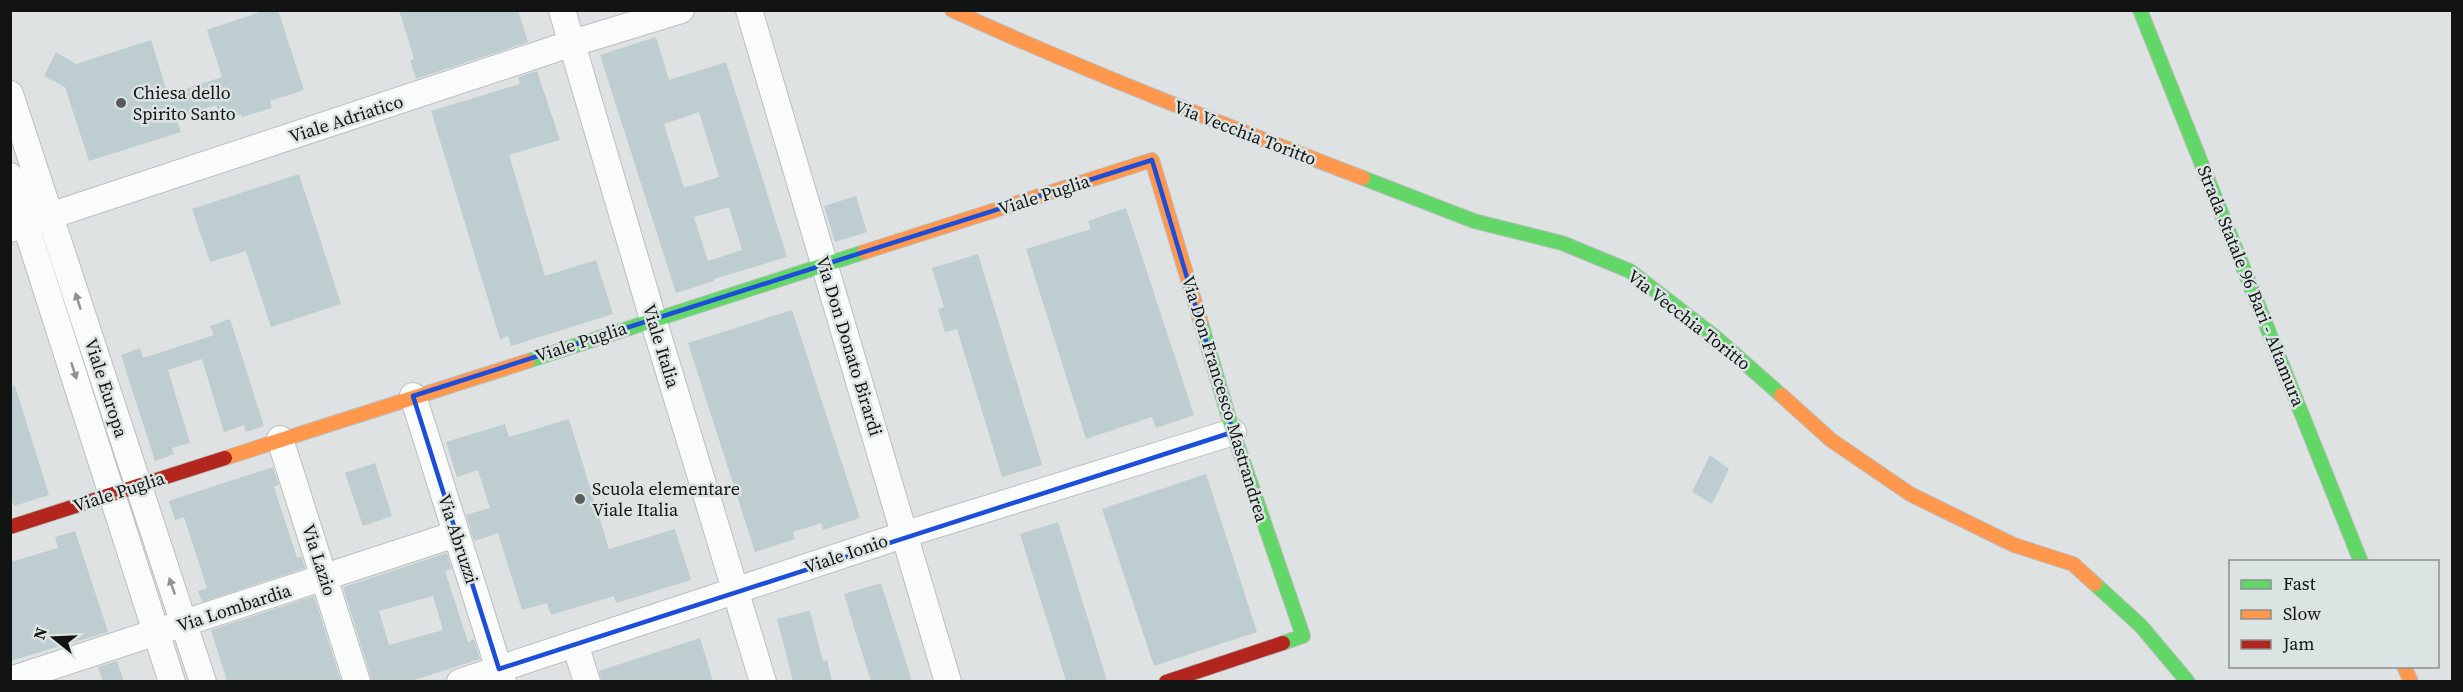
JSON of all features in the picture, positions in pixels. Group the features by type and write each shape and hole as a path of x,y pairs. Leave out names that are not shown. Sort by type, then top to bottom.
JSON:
{"street":[{"name":"Viale Italia","path":"562,10 653,319 764,681"},
{"name":"Viale Adriatico","path":"29,224 573,43 681,10"},
{"name":"Via Don Donato Birardi","path":"749,10 948,681"},
{"name":"Via Vecchia Toritto","path":"952,10 1117,82 1474,221 1562,243 1630,271 1714,336 1831,440 1910,494 2014,545 2073,564 2141,626 2188,681"},
{"name":"Strada Statale 96 Bari - Altamura","path":"2140,10 2361,560"},
{"name":"Viale Europa","path":"10,94 29,224 172,681"},
{"name":"Viale Puglia","path":"10,527 1152,160"},
{"name":"Via Don Francesco Mastrandrea","path":"1152,160 1233,432 1303,636 1166,681"},
{"name":"Viale Europa","path":"10,176 138,486 203,681"},
{"name":"Via Abruzzi","path":"413,396 501,675"},
{"name":"Viale Ionio","path":"460,681 501,675 575,644 906,534 1233,432"},
{"name":"Via Lazio","path":"280,440 357,681"},
{"name":"Via Lombardia","path":"10,680 456,534"},
{"path":"575,644 587,681"}],"highlighted area":[{"path":"1152,160 1233,432 499,669 413,396"}],"building":[{"path":"266,10 278,10 304,90 270,101 272,108 242,117 241,114 221,121 216,105 176,118 181,132 89,161 65,87 44,76 56,52 76,64 151,40 168,95 222,77 207,30"},
{"path":"399,10 518,10 528,42 416,79 410,60 414,59"},
{"path":"656,37 669,80 726,62 787,257 676,293 600,55","holes":["699,112 719,177 684,188 664,124","729,207 742,250 708,261 694,217"]},
{"path":"537,71 560,140 509,155 545,276 596,260 613,314 511,346 508,336 500,339 431,111 520,84 518,77"},
{"path":"299,174 341,304 271,327 246,251 210,262 192,209"},
{"path":"856,196 867,232 835,242 824,206"},
{"path":"1126,208 1194,415 1156,428 1152,417 1086,439 1026,249 1091,229 1088,221"},
{"path":"978,254 1042,465 1002,477 957,329 945,332 938,309 944,307 932,268"},
{"path":"792,310 860,518 823,530 821,523 793,532 795,539 755,552 688,343"},
{"path":"230,319 264,426 246,432 244,425 224,432 202,359 168,370 190,443 172,448 174,454 155,461 121,355 140,348 143,358 214,335 210,326"},
{"path":"10,386 15,386 49,495 14,506 10,496"},
{"path":"569,419 609,549 675,529 691,580 616,603 614,596 551,615 547,603 522,610 498,533 474,541 466,515 490,508 478,470 457,477 446,442 505,424 509,437"},
{"path":"1710,455 1729,469 1712,504 1692,492"},
{"path":"375,463 392,516 363,526 345,473"},
{"path":"273,467 279,485 274,487 297,558 301,556 305,568 202,602 198,591 207,588 184,517 175,520 169,501"},
{"path":"1206,474 1257,632 1154,666 1102,509"},
{"path":"1058,522 1107,681 1066,681 1020,534"},
{"path":"75,531 108,632 10,661 10,562 58,548 55,537"},
{"path":"447,553 452,569 445,571 468,642 474,639 480,659 411,681 372,681 343,587","holes":["433,596 443,630 389,645 379,611"]},
{"path":"881,583 912,681 871,681 856,634 844,594"},
{"path":"314,596 341,681 227,681 211,630"},
{"path":"810,611 823,661 827,660 832,681 793,681 777,619"},
{"path":"700,638 713,681 602,681 599,671"},
{"path":"117,661 124,681 103,681 98,667"}],"traffic: fast":[{"path":"2140,10 2360,560"},
{"path":"1363,178 1474,221 1562,243 1630,271 1714,336 1781,395"},
{"path":"528,361 864,252"},
{"path":"1201,323 1233,432 1303,636 1283,643"},
{"path":"2095,584 2141,626 2188,682"}],"traffic: slow":[{"path":"952,10 1105,76 1363,178"},
{"path":"864,252 1152,160 1201,323"},
{"path":"225,458 528,361"},
{"path":"1781,395 1831,440 1910,494 2014,545 2073,564 2095,584"},
{"path":"2405,668 2411,682"}],"traffic: jam":[{"path":"10,527 225,458"},
{"path":"1166,682 1283,643"}],"place":[{"name":"Chiesa dello Spirito Santo","path":"121,103"},
{"name":"Scuola elementare Viale Italia","path":"580,499"}]}
